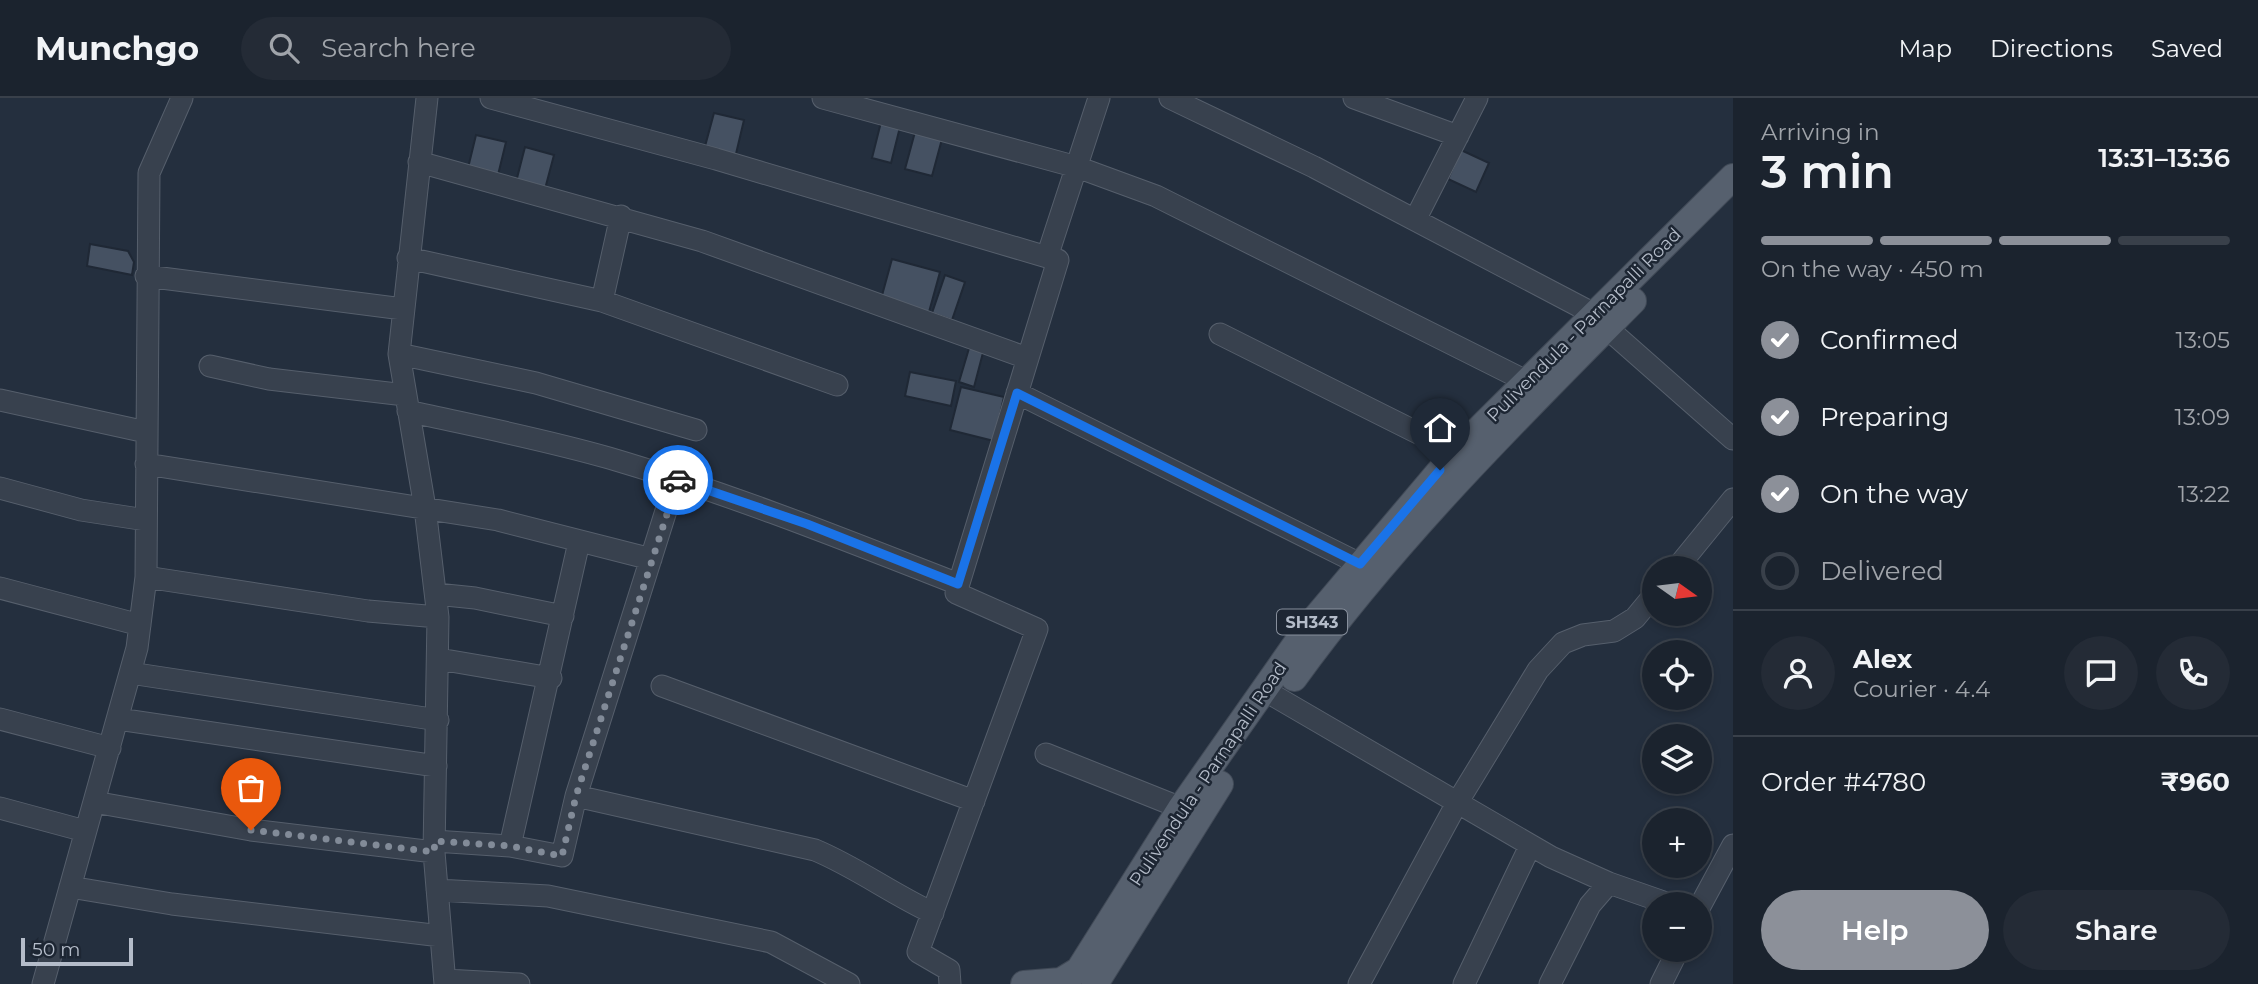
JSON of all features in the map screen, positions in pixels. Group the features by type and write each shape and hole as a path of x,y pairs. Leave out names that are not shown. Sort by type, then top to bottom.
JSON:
{"main road":[{"name":"Pulivendula - Parnapalli Road","path":"1093,980 1181,808 1271,694 1321,640 1469,466 1733,177"},
{"name":"Pulivendula - Parnapalli Road","path":"1093,980 1195,821 1308,627 1456,452 1528,382 1601,321 1733,202"},
{"path":"1024,984 1093,980"}],"street":[{"path":"43,984 131,673 140,625 146,577 146,276 149,173 182,98"},
{"path":"427,98 399,355 425,508 439,617 434,847 445,982 519,984"},
{"path":"491,98 716,159 1058,260 956,593 1037,629 918,952 948,970 950,984"},
{"path":"823,98 1077,167 1156,195 1528,382"},
{"path":"1047,257 1099,98"},
{"path":"1170,98 1314,167 1601,321 1733,439"},
{"path":"1354,98 1458,136"},
{"path":"1415,220 1477,98"},
{"path":"419,162 621,216 770,264 1027,358"},
{"path":"602,301 621,216"},
{"path":"408,258 602,301 837,385"},
{"path":"146,276 403,309"},
{"path":"1220,334 1456,452"},
{"path":"399,355 536,383 696,429"},
{"path":"210,366 407,403 607,458 807,524 958,584"},
{"path":"1017,393 1360,564"},
{"path":"0,400 146,432"},
{"path":"146,464 498,520 651,559"},
{"path":"94,802 251,830 434,847 510,846 562,856 576,796 676,479"},
{"path":"0,488 81,510 146,520"},
{"path":"1687,556 1733,499"},
{"path":"510,846 551,678 579,542"},
{"path":"146,577 368,611 439,617"},
{"path":"0,588 140,625"},
{"path":"436,594 475,598 563,616"},
{"path":"1359,984 1457,803 1523,693 1563,643 1583,635 1614,631 1635,618 1642,610"},
{"path":"439,659 551,678"},
{"path":"131,673 438,720"},
{"path":"662,686 974,801"},
{"path":"1271,694 1530,845 1609,883 1642,895"},
{"path":"0,719 110,747"},
{"path":"118,719 436,766"},
{"path":"1046,754 1181,808"},
{"path":"576,796 815,850 843,862 877,884 933,913"},
{"path":"0,808 85,831"},
{"path":"1464,984 1496,911 1530,845"},
{"path":"1708,892 1733,845"},
{"path":"1550,984 1590,905 1609,883"},
{"path":"70,887 172,904 441,936"},
{"path":"437,890 548,896 611,906 771,942 849,984"},
{"path":"1661,984 1672,962"}],"building":[{"path":"714,113 744,120 735,158 704,150"},
{"path":"881,122 900,127 891,163 872,158"},
{"path":"915,132 942,139 932,176 905,169"},
{"path":"476,135 506,142 498,175 468,168"},
{"path":"525,147 554,155 545,189 516,182"},
{"path":"1461,150 1489,163 1476,192 1448,179"},
{"path":"90,244 128,251 134,262 132,275 87,266"},
{"path":"892,259 940,272 929,312 881,299"},
{"path":"945,275 965,282 952,320 932,313"},
{"path":"970,345 984,349 974,387 959,382"},
{"path":"910,372 956,381 951,406 905,396"},
{"path":"961,387 1004,397 994,441 950,430"}],"way so far":[{"path":"251,830 434,852 435,841 510,846 562,856 576,796 676,479 678,480"}],"route":[{"path":"678,480 807,524 958,584 1017,393 1360,564 1440,470"}]}
